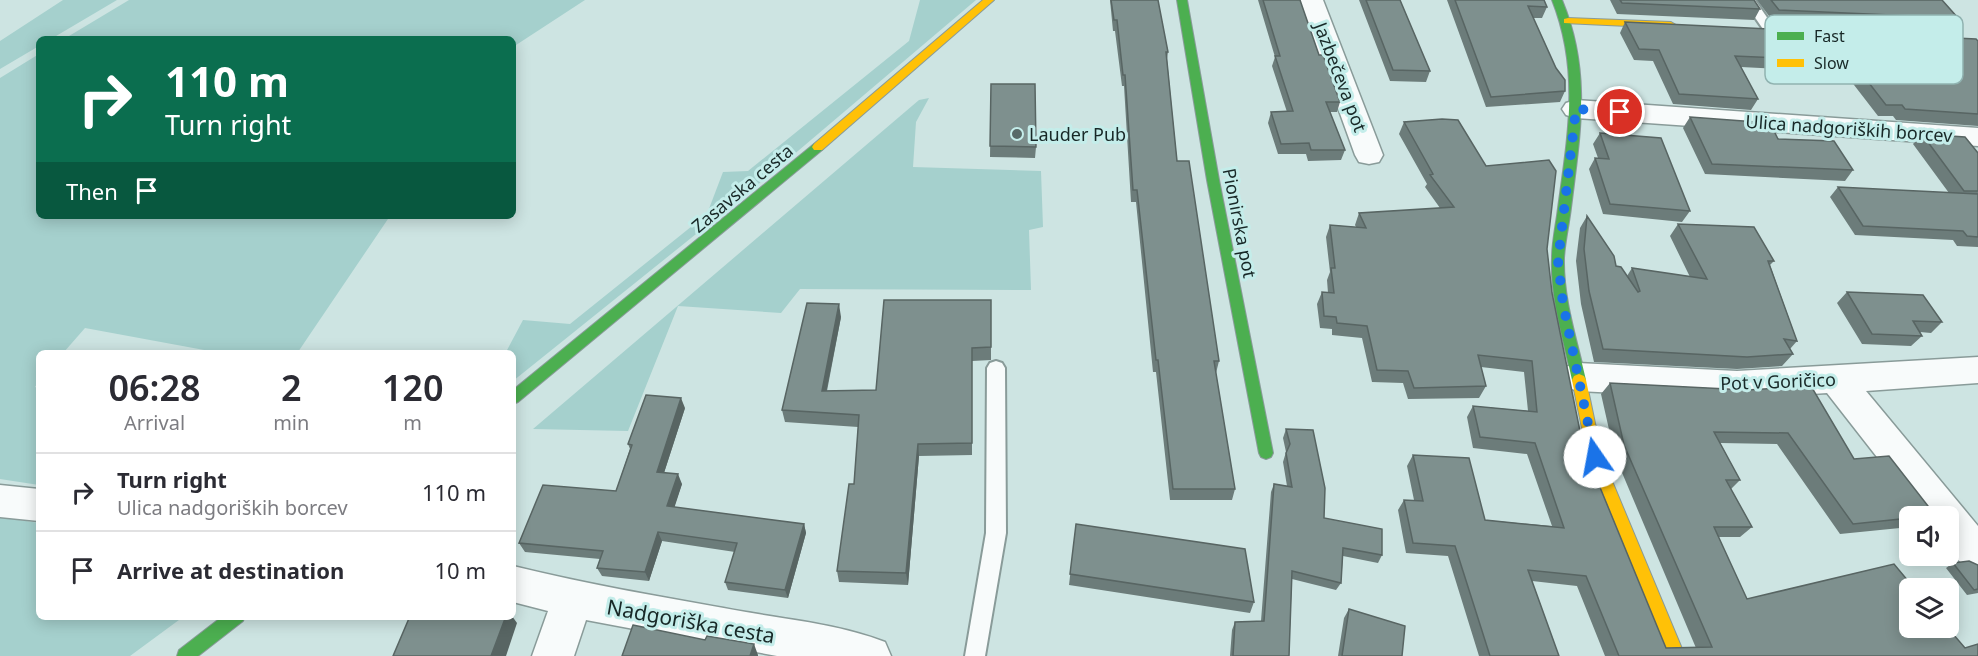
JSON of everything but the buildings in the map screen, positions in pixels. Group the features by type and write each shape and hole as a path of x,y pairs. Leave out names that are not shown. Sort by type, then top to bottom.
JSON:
{"street":[{"name":"Zasavska cesta","path":"516,396 774,185 989,0"},
{"name":"Pionirska pot","path":"1182,0 1213,180 1266,453"},
{"name":"Jazbečeva pot","path":"1311,0 1369,154"},
{"path":"1557,0 1568,21 1574,63 1576,109 1558,261 1563,304 1595,457 1677,656"},
{"path":"1568,21 1686,26"},
{"name":"Ulica nadgoriških borcev","path":"1576,109 1978,136"},
{"name":"Pot v Goričico","path":"1578,377 1737,385 1978,370"},
{"path":"1834,378 1938,506"},
{"path":"0,501 36,505"},
{"path":"1959,531 1978,554"},
{"name":"Nadgoriška cesta","path":"516,585 572,601 811,642 870,656"},
{"path":"553,656 572,601"},
{"path":"185,656 232,620"}],"lane":[{"path":"1749,0 1765,24"},
{"path":"975,656 996,533 996,368"}],"shaded area":[{"path":"63,0 117,0 56,36 36,36 36,48 0,69 0,41"},
{"path":"129,0 585,0 516,45 516,36 69,36"},
{"path":"920,0 976,0 772,173 516,379 516,350 507,350 523,320 570,324 707,214 723,172 748,171 909,41"},
{"path":"36,56 36,219 388,219 299,350 204,350 85,328 66,350 36,350 36,485 0,479 0,78"},
{"path":"929,98 916,122 913,167 1041,171 1043,227 1029,230 1031,290 800,289 781,313 678,306 628,431 533,429 919,100"},
{"path":"0,517 36,523 36,620 179,620 130,656 0,656"}],"traffic: fast":[{"path":"1182,0 1213,180 1266,453"},
{"path":"1557,0 1567,25 1576,77 1574,132 1558,262 1563,307 1579,380"},
{"path":"516,396 818,147"},
{"path":"185,656 232,620"}],"traffic: slow":[{"path":"818,147 989,0"},
{"path":"1568,21 1671,25"},
{"path":"1579,380 1595,457 1677,656"}],"place":[{"name":"Lauder Pub","path":"1017,134"}],"route":[{"path":"1595,457 1563,304 1558,261 1576,109 1620,112"}]}
